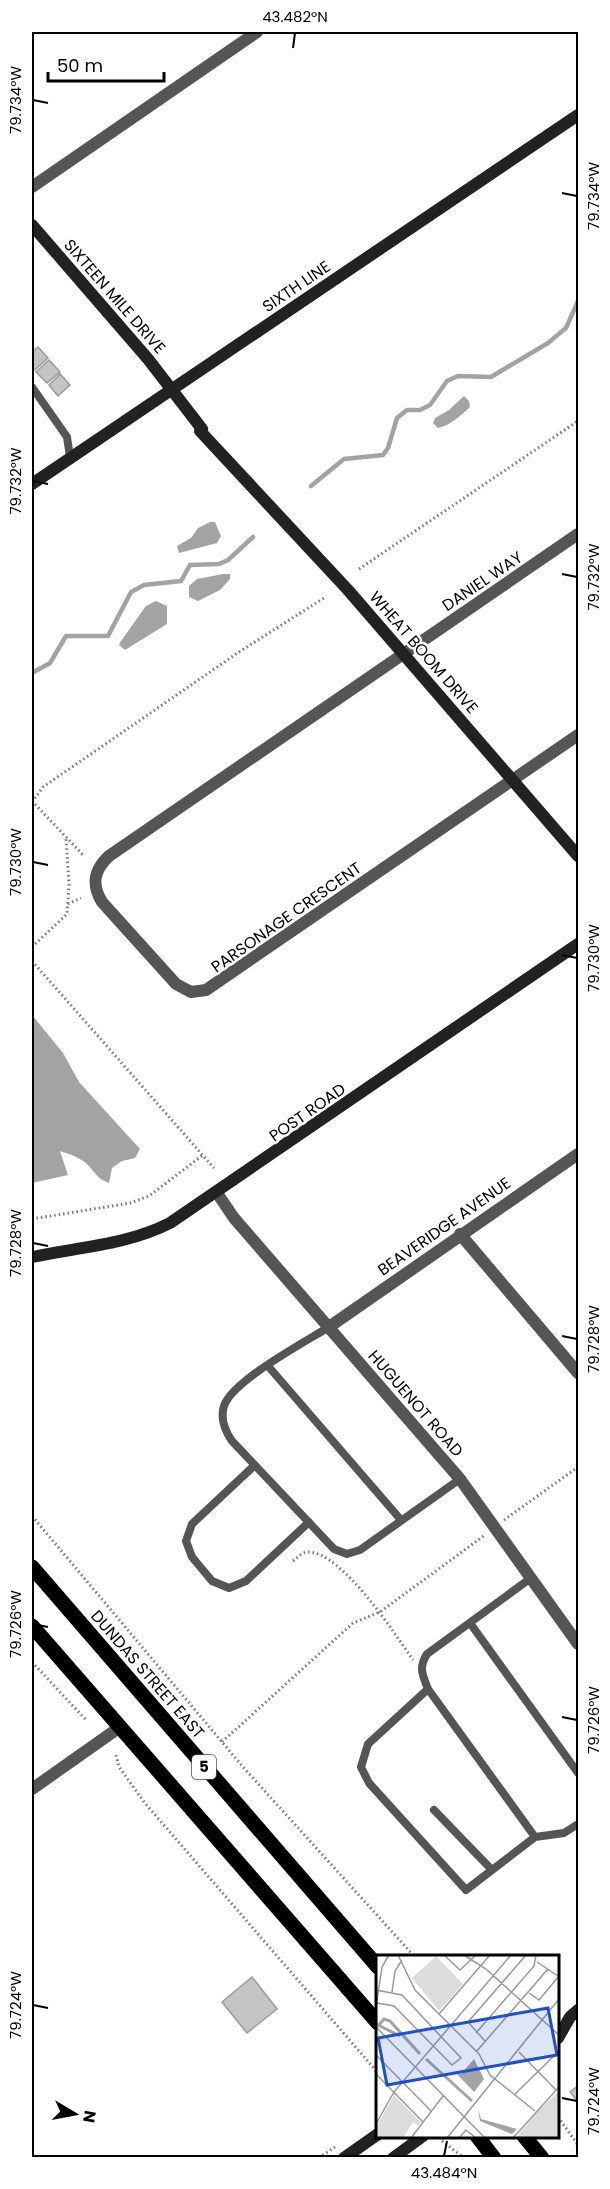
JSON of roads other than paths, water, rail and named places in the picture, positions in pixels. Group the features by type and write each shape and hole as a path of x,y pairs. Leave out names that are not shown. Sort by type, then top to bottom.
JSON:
{"main road":[{"name":"DUNDAS STREET EAST","path":"32,1567 376,1965"},
{"name":"5","path":"32,1626 376,2021"},
{"path":"479,2138 494,2157"},
{"path":"526,2138 542,2157"}],"street":[{"path":"32,187 257,32"},
{"name":"SIXTH LINE","path":"32,484 579,115"},
{"name":"SIXTEEN MILE DRIVE","path":"32,225 173,391"},
{"name":"WHEAT BOOM DRIVE","path":"173,391 202,429 205,428 241,471 240,474 273,507 404,654 579,856"},
{"name":"DANIEL WAY","path":"404,654 579,534"},
{"name":"PARSONAGE CRESCENT","path":"404,654 109,856 97,870 95,879 95,888 102,902 176,984 184,990 198,993 217,985 513,780"},
{"path":"513,780 579,735"},
{"name":"POST ROAD","path":"32,1257 136,1237 171,1223 579,944"},
{"name":"BEAVERIDGE AVENUE","path":"328,1327 579,1154"},
{"name":"HUGUENOT ROAD","path":"217,1193 234,1218 460,1479 579,1644"},
{"path":"460,1234 579,1373"},
{"path":"32,1789 120,1727"},
{"path":"559,2036 569,2016"},
{"path":"344,2157 376,2135"},
{"path":"393,2157 420,2138"}],"lane":[{"path":"32,387 67,437 70,457"},
{"path":"328,1327 232,1391 223,1413 225,1428 232,1442 334,1549 347,1554 360,1550 460,1479"},
{"path":"267,1366 401,1520"},
{"path":"255,1465 192,1524 186,1541 192,1557 212,1581 230,1588 246,1581 309,1522"},
{"path":"531,1578 427,1654 422,1663 421,1672 428,1689 536,1837"},
{"path":"471,1623 579,1773"},
{"path":"428,1689 368,1744 361,1767 369,1783 466,1890 536,1837 564,1833 579,1824"},
{"path":"434,1810 492,1870"}],"waterway":[{"path":"311,486 344,459 383,455 388,448 397,418 407,410 420,410 430,405 447,381 458,376 491,377 548,343 566,328 578,301"},
{"path":"32,673 50,663 66,636 108,636 131,592 144,585 181,581 190,565 219,564 228,560 253,537"}]}
